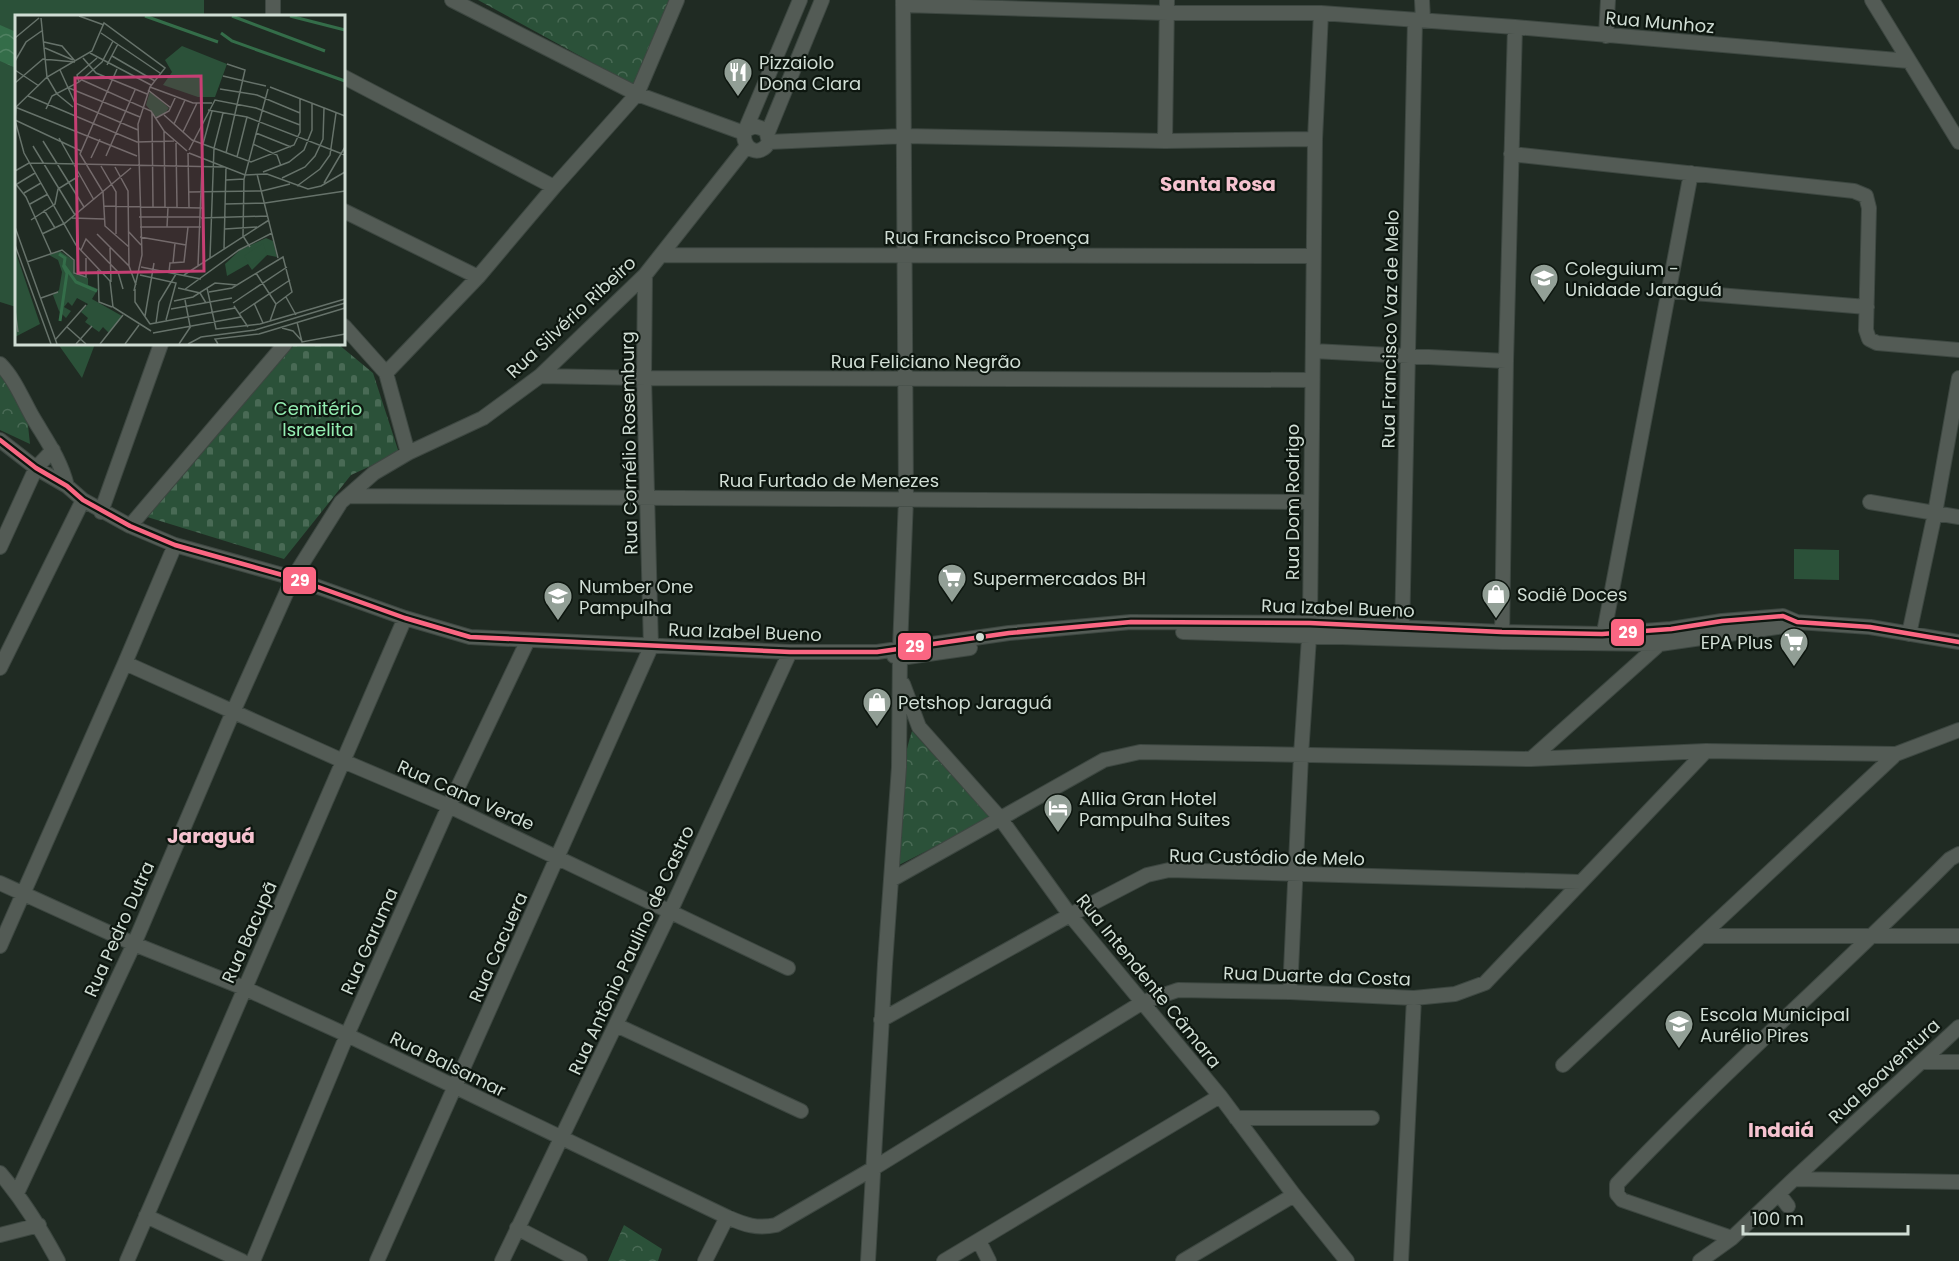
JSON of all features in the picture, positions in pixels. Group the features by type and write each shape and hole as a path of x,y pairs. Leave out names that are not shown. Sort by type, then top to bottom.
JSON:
{"street":[{"path":"452,0 637,94 746,136 752,150 760,151 768,137 822,0"},
{"path":"386,373 478,277 637,94 677,0"},
{"name":"Rua Silvério Ribeiro","path":"293,578 341,502 374,473 408,453 483,418 540,375 645,275 662,255 746,136 800,0"},
{"name":"Rua Francisco Vaz de Melo","path":"1402,633 1407,356 1419,20 1422,0"},
{"path":"1606,36 1608,0"},
{"path":"1872,0 1959,142"},
{"path":"868,1261 898,766 901,679 906,499 903,3"},
{"name":"Rua Munhoz","path":"903,3 1167,7 1321,13 1515,27 1909,61"},
{"path":"1165,141 1167,7"},
{"name":"Rua Dom Rodrigo","path":"1290,992 1309,629 1315,139 1321,13"},
{"path":"1502,637 1506,361 1515,27"},
{"path":"345,78 554,187"},
{"path":"746,136 759,126 768,137"},
{"path":"768,137 904,136 1165,141 1315,139"},
{"path":"1511,154 1854,191 1866,196 1869,208 1866,330 1869,339 1877,343 1959,350"},
{"path":"1602,639 1691,174"},
{"path":"345,211 478,277"},
{"name":"Rua Francisco Proença","path":"662,255 1313,256"},
{"name":"Rua Cornélio Rosemburg","path":"645,275 644,378 651,647"},
{"path":"630,289 637,289 645,293"},
{"path":"1669,291 1867,307"},
{"path":"345,327 386,373 408,453"},
{"path":"101,512 161,345"},
{"path":"130,526 284,345"},
{"path":"1313,351 1506,361"},
{"path":"0,364 14,382 63,468 67,486"},
{"name":"Rua Feliciano Negrão","path":"540,375 905,380 1312,380"},
{"path":"1909,634 1935,513 1959,378"},
{"path":"0,440 36,468 67,486"},
{"path":"0,547 36,468 53,450"},
{"name":"Rua Izabel Bueno","path":"67,486 83,501 101,512 175,545 293,578 405,618 470,637 651,647 900,653 1009,633 1131,622 1602,639 1722,621 1783,616 1797,621 1870,627 1959,642"},
{"name":"Rua Furtado de Menezes","path":"348,496 1310,502"},
{"path":"0,668 83,501"},
{"path":"1870,502 1959,517"},
{"path":"0,946 175,545"},
{"name":"Rua Pedro Dutra","path":"17,1193 134,944 293,578"},
{"name":"Rua Bacupã","path":"127,1261 405,618"},
{"path":"1532,759 1646,649 1660,644 1672,634 1713,626 1722,621"},
{"name":"Rua Izabel Bueno","path":"1660,644 1784,626 1797,621"},
{"name":"Rua Izabel Bueno","path":"1602,639 1646,649"},
{"name":"Rua Garuma","path":"253,1261 347,1035 449,806 528,640"},
{"name":"Rua Cacuera","path":"377,1261 651,647"},
{"name":"Rua Antônio Paulino de Castro","path":"502,1261 670,912 790,652"},
{"name":"Rua Cana Verde","path":"125,663 449,806 788,968"},
{"name":"Rua Intendente Câmara","path":"901,679 919,728 1000,818 1070,915 1220,1096 1294,1196 1347,1261"},
{"path":"898,736 903,728 912,726 919,728"},
{"path":"891,880 1104,760 1140,752 1532,759 1706,751 1896,754 1956,735"},
{"name":"Rua Duarte da Costa","path":"874,1167 1143,1002 1178,990 1414,998 1455,994 1485,983 1706,751"},
{"path":"1563,1065 1896,754"},
{"path":"1732,1238 1622,1200 1617,1194 1617,1184 1671,1126 1875,935 1950,859 1959,854"},
{"name":"Rua Custódio de Melo","path":"881,1020 1070,915 1147,875 1169,870 1580,882"},
{"name":"Rua Balsamar","path":"0,883 134,944 244,988 347,1035 750,1227 762,1228 776,1225 874,1167"},
{"path":"1701,936 1959,936"},
{"path":"1401,1261 1414,998"},
{"path":"616,1025 801,1111"},
{"name":"Rua Boaventura","path":"1700,1261 1732,1238 1959,1027"},
{"path":"1922,1062 1959,1062"},
{"path":"944,1261 1220,1096"},
{"path":"1236,1118 1372,1118"},
{"path":"0,1173 39,1225 58,1261"},
{"path":"1794,1179 1959,1182"},
{"path":"1779,1194 1788,1206"},
{"path":"1183,1261 1294,1196"},
{"path":"146,1216 242,1261"},
{"path":"705,1261 727,1217"},
{"path":"0,1235 39,1225"},
{"path":"517,1228 580,1261"},
{"path":"979,1241 989,1261"}],"green space":[{"path":"0,0 204,0 204,15 15,15 15,307 0,302"},
{"path":"478,0 671,0 635,86"},
{"path":"59,345 95,345 82,378"},
{"name":"Cemitério Israelita","path":"294,345 339,345 373,373 399,453 351,475 284,559 144,516"},
{"path":"0,369 27,416 30,444 0,430"},
{"path":"1794,549 1839,550 1839,580 1794,579"},
{"path":"912,731 991,818 897,866 902,780"},
{"path":"624,1225 662,1249 658,1261 608,1261"}],"water":[{"path":"0,25 15,32 15,68 0,61"}],"transit line":[{"name":"29","path":"0,440 36,468 67,486 83,500 130,526 175,545 293,578 405,618 470,637 790,652 877,652 1009,633 1131,622 1310,623 1602,634 1671,629 1722,621 1783,616 1797,622 1870,627 1959,642"}],"place":[{"name":"Pizzaiolo Dona Clara","path":"738,98"},
{"name":"Coleguium - Unidade Jaraguá","path":"1544,304"},
{"name":"Supermercados BH","path":"952,604"},
{"name":"Sodiê Doces","path":"1496,620"},
{"name":"Number One Pampulha","path":"558,622"},
{"name":"EPA Plus","path":"1794,668"},
{"name":"Petshop Jaraguá","path":"877,728"},
{"name":"Allia Gran Hotel Pampulha Suites","path":"1058,834"},
{"name":"Escola Municipal Aurélio Pires","path":"1679,1050"}],"district":[{"name":"Santa Rosa","path":"1218,184"},
{"name":"Jaraguá","path":"211,836"},
{"name":"Indaiá","path":"1781,1130"}]}
